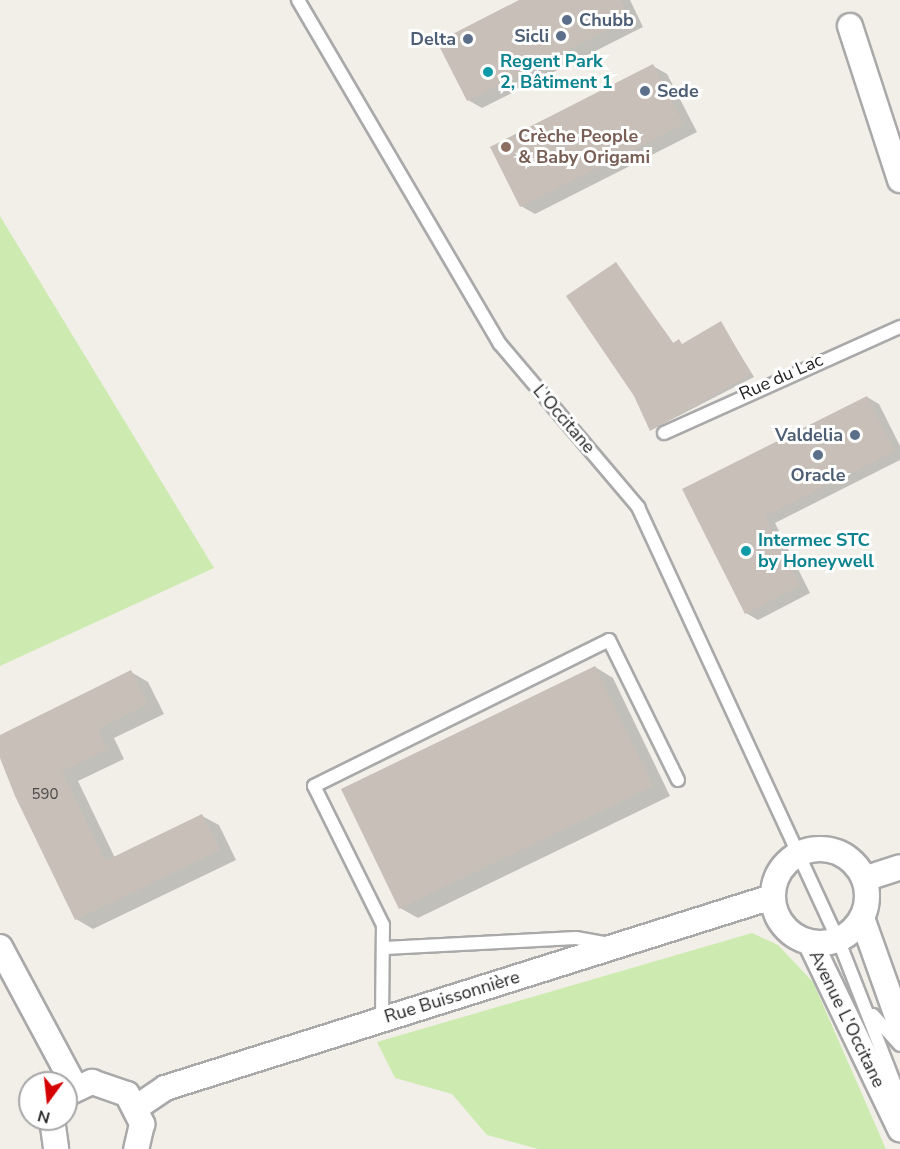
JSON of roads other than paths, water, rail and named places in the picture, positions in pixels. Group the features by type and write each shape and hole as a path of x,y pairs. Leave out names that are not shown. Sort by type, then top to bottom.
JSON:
{"street":[{"path":"850,26 900,180"},
{"path":"862,918 838,939 810,942 783,926 772,897 778,871 798,854 813,849 837,852 856,865 864,879 862,918 900,1025"},
{"path":"864,879 900,867"},
{"name":"Rue Buissonnière","path":"137,1107 165,1088 772,897"},
{"name":"Avenue L'Occitane","path":"810,942 900,1129"},
{"path":"0,947 60,1071"},
{"path":"78,1090 108,1084 137,1107 142,1125 136,1149"},
{"path":"54,1131 56,1149"}],"lane":[{"name":"L'Occitane","path":"298,0 500,344 638,507 798,854"},
{"name":"Rue du Lac","path":"664,433 900,327"},
{"path":"382,1018 385,948 383,926 314,786 609,640 678,780"},
{"name":"Avenue L'Occitane","path":"798,854 838,939 900,1097"},
{"path":"385,948 576,938 616,946"},
{"name":"Avenue L'Occitane","path":"864,1002 900,1045"}],"place":[{"name":"Chubb","path":"567,20"},
{"name":"Sicli","path":"561,36"},
{"name":"Delta","path":"468,39"},
{"name":"Regent Park 2, Bâtiment 1","path":"488,72"},
{"name":"Sede","path":"645,91"},
{"name":"Crèche People & Baby Origami","path":"506,147"},
{"name":"Valdelia","path":"855,435"},
{"name":"Oracle","path":"818,455"},
{"name":"Intermec STC by Honeywell","path":"746,551"}]}
